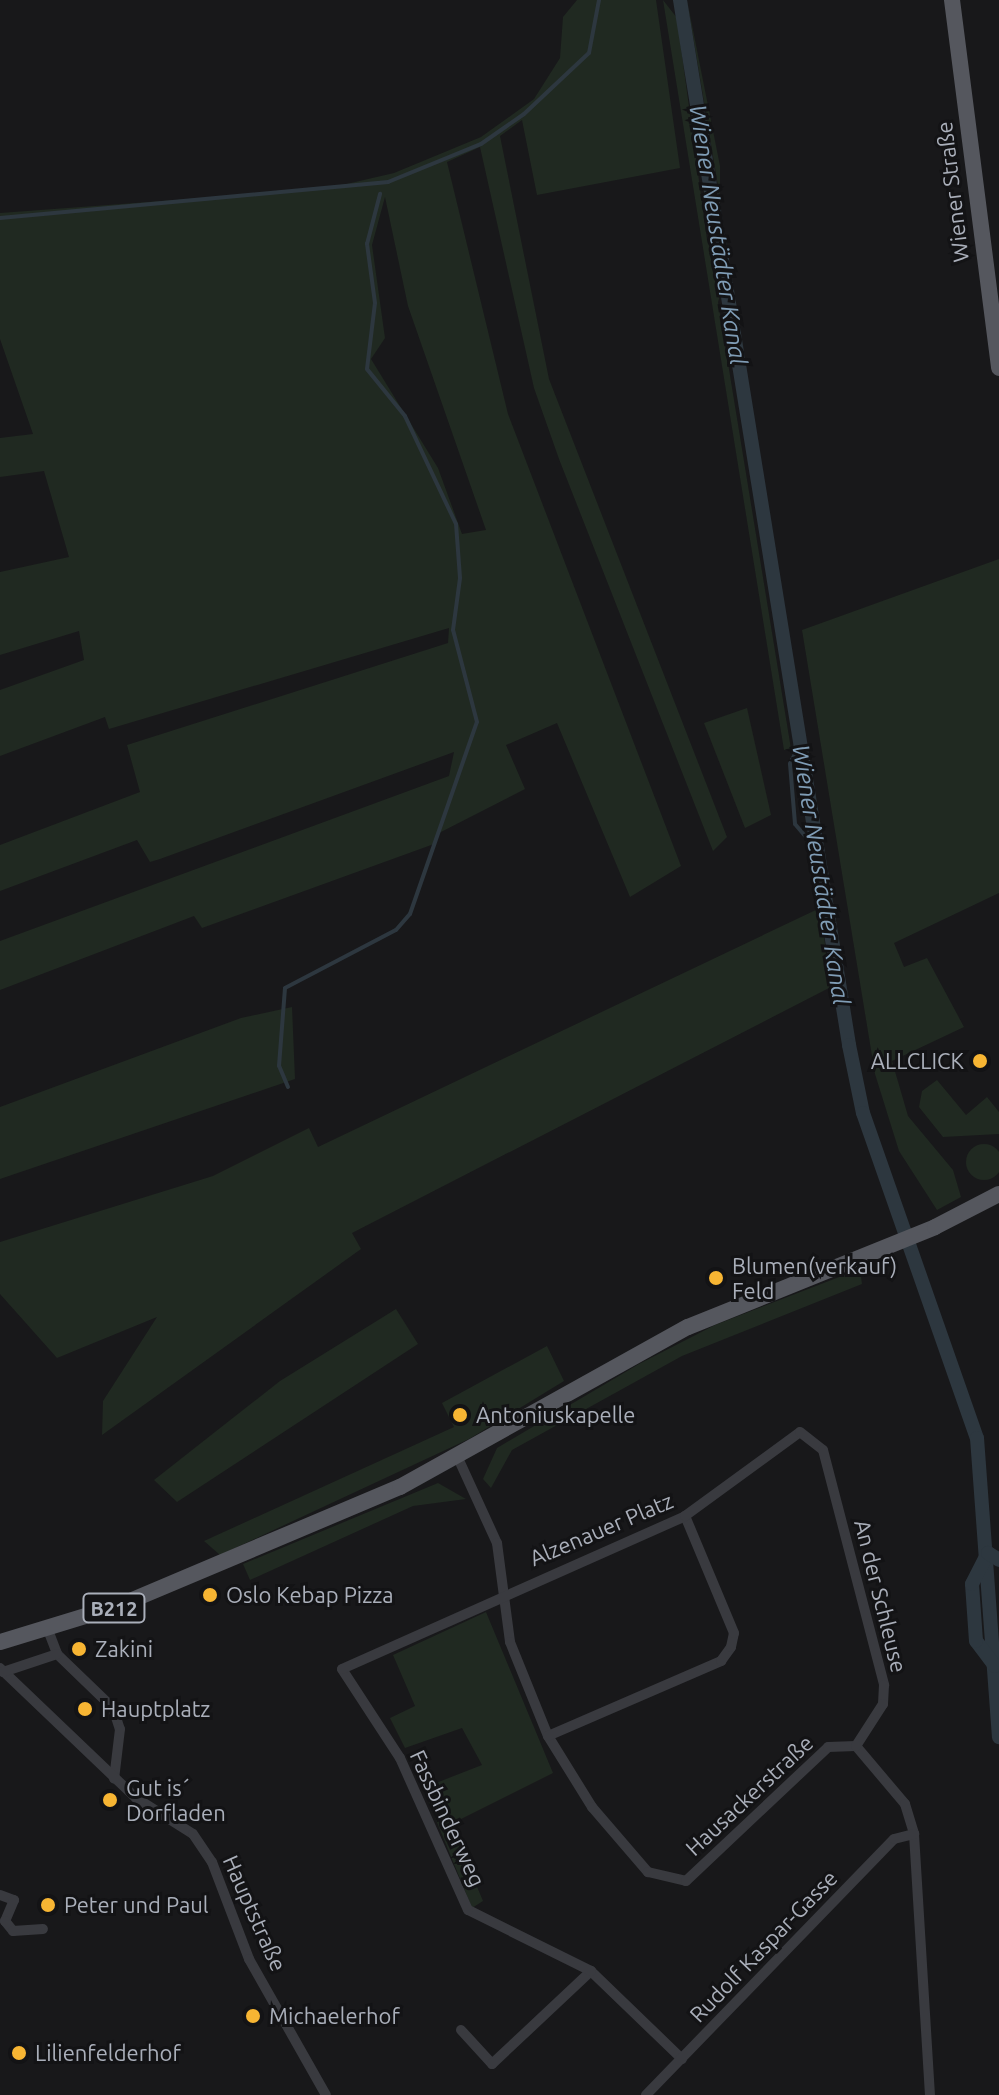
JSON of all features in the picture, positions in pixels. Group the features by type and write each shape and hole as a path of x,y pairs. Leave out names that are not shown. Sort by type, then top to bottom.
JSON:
{"main road":[{"name":"Wiener Straße","path":"953,5 999,368"},
{"name":"B212","path":"0,1642 48,1630 223,1562 458,1458 688,1327 893,1245 999,1194"}],"street":[{"name":"Alzenauer Platz","path":"342,1669 505,1591 685,1516 800,1432 823,1450"},
{"name":"An der Schleuse","path":"823,1450 884,1685 883,1704 856,1746"},
{"name":"Hausackerstraße","path":"458,1458 497,1543 510,1642 548,1736 592,1807 648,1872 666,1881 686,1881 828,1747 856,1746"},
{"path":"548,1736 721,1661 731,1647 734,1633 685,1516"},
{"path":"48,1630 57,1654 113,1708 120,1729 114,1779"},
{"path":"1,1670 57,1654"},
{"name":"Fassbinderweg","path":"342,1669 400,1758 468,1910 591,1971 682,2059"},
{"path":"1,1670 114,1779"},
{"path":"856,1746 905,1804 914,1834 930,2095"},
{"name":"Hauptstraße","path":"114,1779 193,1834 212,1862 249,1959 326,2095"},
{"name":"Rudolf Kaspar-Gasse","path":"646,2095 894,1839 914,1834"},
{"path":"0,1895 14,1900 5,1921 13,1931 43,1929"},
{"path":"461,2030 492,2064 591,1971"}],"shaded area":[{"path":"577,0 656,0 680,168 537,195 522,120 500,136 549,379 727,837 713,851 559,459 534,388 480,147 447,162 508,414 681,866 630,897 557,723 506,745 525,789 439,833 434,844 202,928 194,916 0,990 0,941 449,776 454,752 160,859 150,862 137,840 0,891 0,845 140,792 127,745 448,643 449,628 109,729 105,717 0,756 0,690 84,660 79,631 0,655 0,572 69,557 44,471 0,477 0,438 33,434 0,339 0,213 325,189 394,173 481,137 534,99 560,58 563,17","holes":["385,197 408,306 486,530 462,534 438,468 371,359 385,338 372,245"]},
{"path":"663,0 677,18 707,240 718,253 723,286 718,302 791,749 784,750"},
{"path":"687,0 720,166 720,198"},
{"path":"999,559 999,893 894,943 904,967 927,958 964,1027 892,1061 908,1116 953,1170 961,1197 937,1210 899,1151 875,1074 802,630"},
{"path":"747,708 771,815 745,828 704,723"},
{"path":"820,908 831,987 352,1233 361,1249 102,1435 103,1401 157,1317 57,1358 0,1294 0,1242 213,1176 309,1128 318,1147"},
{"path":"292,1007 295,1079 0,1179 0,1107 241,1018"},
{"path":"937,1080 966,1115 987,1097 999,1112 999,1134 943,1137 919,1107 922,1091"},
{"path":"984,1144 996,1150 1002,1162 996,1174 984,1180 972,1174 966,1162 972,1150"},
{"path":"860,1269 862,1284 682,1356 512,1450 491,1488 483,1479 497,1448 639,1364 715,1325"},
{"path":"396,1309 418,1344 177,1502 154,1480 280,1381"},
{"path":"547,1346 564,1381 469,1439 220,1555 204,1541 454,1427 442,1403"},
{"path":"438,1483 466,1499 413,1506 250,1580 243,1564"},
{"path":"486,1612 553,1773 451,1824 483,1901 472,1908 423,1788 482,1765 462,1728 405,1748 390,1718 415,1706 393,1655"}],"waterway":[{"path":"0,218 388,182 481,144 524,114 589,53 599,0"},
{"name":"Wiener Neustädter Kanal","path":"680,0 849,1045 863,1113 977,1438 999,1737"},
{"path":"288,1087 279,1066 285,988 396,930 410,914 477,722 453,630 460,578 456,524 405,416 367,369 375,303 367,244 380,194"},
{"path":"800,744 790,764 795,824 817,850"},
{"path":"995,1666 976,1641 972,1584 988,1553 999,1560"}],"place":[{"name":"ALLCLICK","path":"980,1061"},
{"name":"Blumen(verkauf) Feld","path":"716,1278"},
{"name":"Antoniuskapelle","path":"460,1415"},
{"name":"Oslo Kebap Pizza","path":"210,1595"},
{"name":"Zakini","path":"79,1649"},
{"name":"Hauptplatz","path":"85,1709"},
{"name":"Gut is´ Dorfladen","path":"110,1800"},
{"name":"Peter und Paul","path":"48,1905"},
{"name":"Michaelerhof","path":"253,2016"},
{"name":"Lilienfelderhof","path":"19,2053"}]}
